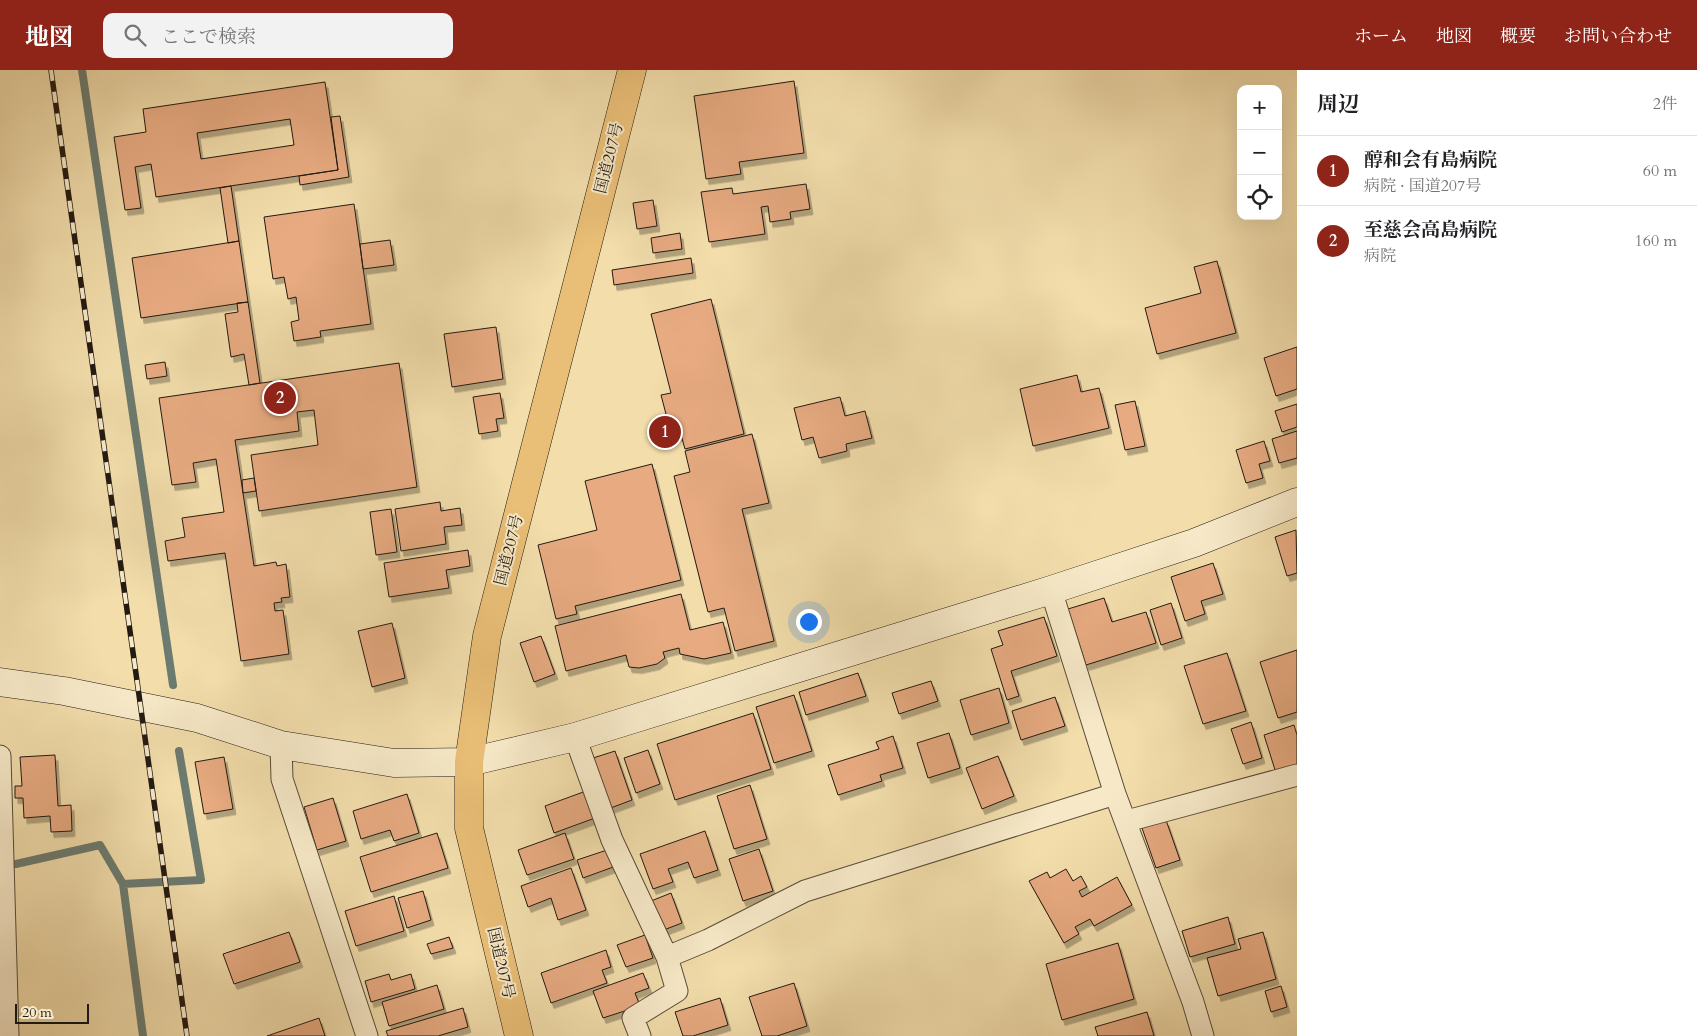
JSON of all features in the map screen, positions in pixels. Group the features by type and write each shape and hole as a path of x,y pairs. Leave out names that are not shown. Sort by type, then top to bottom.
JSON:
{"highway":[{"name":"国道207号","path":"519,1036 469,828 469,762 487,636 632,70"}],"street":[{"path":"0,682 64,691 197,718 281,745 394,763 469,762 575,737 1051,590 1194,543 1297,502"},
{"path":"1051,590 1115,794 1127,821 1193,1002 1203,1036"},
{"path":"575,737 612,840 668,957 677,991 633,1018 640,1036"},
{"path":"281,745 282,779 367,1036"},
{"path":"0,756 8,1036"},
{"path":"1127,821 1297,775"},
{"path":"668,957 708,940 805,891 1115,794"}],"building":[{"path":"794,81 804,153 739,162 741,174 706,179 694,96"},
{"path":"325,82 338,170 156,197 151,164 135,167 141,208 125,210 114,137 146,132 143,109","holes":["290,119 294,145 201,159 197,133"]},
{"path":"340,116 349,177 300,185 299,176 338,170 331,117"},
{"path":"806,184 810,209 790,212 791,219 770,222 768,206 761,207 765,234 709,242 701,192 732,188 733,194"},
{"path":"231,186 239,241 228,243 220,188"},
{"path":"653,200 657,226 637,229 633,203"},
{"path":"354,204 371,324 320,331 321,337 294,341 291,322 299,320 296,297 288,299 284,277 273,279 264,217"},
{"path":"680,233 682,249 653,253 651,238"},
{"path":"390,240 394,265 363,269 360,244"},
{"path":"239,241 248,302 141,318 132,258"},
{"path":"691,258 693,273 614,285 612,270"},
{"path":"1217,261 1236,333 1157,354 1145,308 1201,293 1194,267"},
{"path":"711,299 744,434 685,449 681,435 672,437 661,395 671,393 651,314"},
{"path":"248,302 260,383 249,385 244,354 231,357 225,314 238,312 237,303"},
{"path":"496,327 503,379 452,387 444,334"},
{"path":"1297,347 1297,389 1276,396 1264,358"},
{"path":"165,362 167,376 147,379 145,365"},
{"path":"399,363 417,487 259,511 251,455 318,445 314,410 297,412 299,431 235,440 254,566 276,562 277,566 286,564 290,597 281,598 282,602 274,603 275,611 283,610 289,654 241,661 225,553 168,561 165,541 185,537 182,518 224,512 216,459 193,463 196,482 172,485 159,398"},
{"path":"1077,375 1081,392 1099,388 1109,428 1033,446 1020,389"},
{"path":"500,393 504,418 496,419 498,431 479,434 473,397"},
{"path":"840,397 845,416 865,411 872,438 846,444 847,451 819,458 813,437 802,440 794,408"},
{"path":"1135,401 1145,446 1125,450 1115,405"},
{"path":"1297,404 1297,427 1282,432 1275,411"},
{"path":"1297,431 1297,458 1279,463 1272,439"},
{"path":"752,434 769,503 742,509 774,641 735,651 724,608 708,612 674,476 690,472 685,451"},
{"path":"1264,441 1270,461 1259,464 1263,478 1246,483 1236,450"},
{"path":"652,464 681,580 575,606 577,614 556,619 538,545 597,530 585,481"},
{"path":"254,478 256,491 243,493 242,480"},
{"path":"440,502 441,511 460,508 462,525 444,527 446,544 401,551 395,509"},
{"path":"391,509 397,552 376,555 370,512"},
{"path":"1296,530 1297,573 1287,576 1275,537"},
{"path":"468,550 470,566 446,570 449,588 389,597 384,563"},
{"path":"1213,563 1223,594 1201,601 1205,614 1185,621 1171,577"},
{"path":"681,594 690,630 723,622 731,653 704,659 680,654 679,648 663,652 665,658 657,664 639,668 629,667 626,655 566,671 555,626"},
{"path":"1104,598 1112,622 1146,612 1156,643 1086,665 1068,609"},
{"path":"1171,603 1182,638 1161,645 1150,610"},
{"path":"1044,617 1057,656 1011,671 1019,696 1007,700 991,649 1003,645 998,631"},
{"path":"392,623 405,678 372,687 358,631"},
{"path":"541,636 555,674 534,682 520,643"},
{"path":"1297,650 1297,712 1278,718 1260,662"},
{"path":"1227,653 1246,711 1203,724 1184,666"},
{"path":"858,673 866,696 806,715 799,692"},
{"path":"931,681 938,701 899,714 892,693"},
{"path":"999,688 1009,723 971,735 960,700"},
{"path":"794,695 812,751 774,763 756,707"},
{"path":"1055,697 1065,726 1021,740 1012,711"},
{"path":"753,713 771,769 675,800 657,744"},
{"path":"1251,722 1262,758 1243,764 1231,729"},
{"path":"1294,725 1297,735 1297,766 1276,773 1264,735"},
{"path":"949,733 960,768 928,778 917,743"},
{"path":"893,736 903,768 880,775 882,781 838,795 828,765 879,749 876,742"},
{"path":"648,750 660,784 636,793 624,758"},
{"path":"615,751 632,800 608,809 590,759"},
{"path":"55,755 58,806 71,805 72,831 51,832 50,816 24,818 23,798 15,798 15,786 22,786 20,757"},
{"path":"998,756 1014,796 982,809 966,768"},
{"path":"224,757 233,809 204,814 195,762"},
{"path":"750,785 767,839 734,849 717,796"},
{"path":"586,791 595,818 554,833 545,806"},
{"path":"407,794 419,833 394,841 390,830 361,839 353,811"},
{"path":"333,798 346,841 317,850 304,807"},
{"path":"1166,820 1180,860 1156,868 1142,828"},
{"path":"705,831 718,870 694,878 688,862 668,869 673,882 653,889 640,854"},
{"path":"437,833 448,868 371,892 360,857"},
{"path":"565,833 574,859 527,875 518,850"},
{"path":"610,849 616,866 583,878 577,860"},
{"path":"759,849 773,891 743,901 729,859"},
{"path":"571,868 586,910 558,920 551,898 528,907 521,886"},
{"path":"1066,869 1073,881 1081,876 1087,887 1079,891 1082,897 1117,877 1132,905 1094,926 1090,919 1075,927 1079,934 1064,943 1029,881 1047,872 1050,878"},
{"path":"423,891 431,920 407,928 398,898"},
{"path":"671,893 682,923 661,931 651,901"},
{"path":"394,896 404,931 356,946 345,911"},
{"path":"1228,917 1235,944 1190,957 1182,931"},
{"path":"289,932 300,962 234,984 223,954"},
{"path":"1263,932 1276,979 1218,996 1207,958 1241,949 1238,939"},
{"path":"645,935 653,958 626,967 617,945"},
{"path":"449,937 453,948 431,954 427,944"},
{"path":"1118,943 1134,999 1062,1020 1046,964"},
{"path":"606,950 611,967 602,970 607,983 551,1003 541,973"},
{"path":"643,973 649,988 635,993 640,1006 603,1018 593,991"},
{"path":"389,974 391,980 411,974 415,989 371,1002 365,981"},
{"path":"794,983 807,1026 777,1036 762,1036 749,997"},
{"path":"437,985 444,1009 389,1026 382,1002"},
{"path":"1281,986 1287,1007 1271,1012 1265,991"},
{"path":"720,998 728,1025 693,1036 683,1036 675,1012"},
{"path":"463,1008 468,1027 438,1036 388,1036 386,1031"},
{"path":"1147,1012 1154,1036 1098,1036 1095,1027"},
{"path":"319,1018 325,1036 267,1036"}],"waterway":[{"path":"82,70 173,685"},
{"path":"123,884 201,880 179,751"},
{"path":"6,865 100,845 123,884 143,1036"}],"railway":[{"path":"51,70 187,1036"}],"place":[{"name":"至慈会高島病院","path":"280,398"},
{"name":"醇和会有島病院","path":"665,432"}]}
